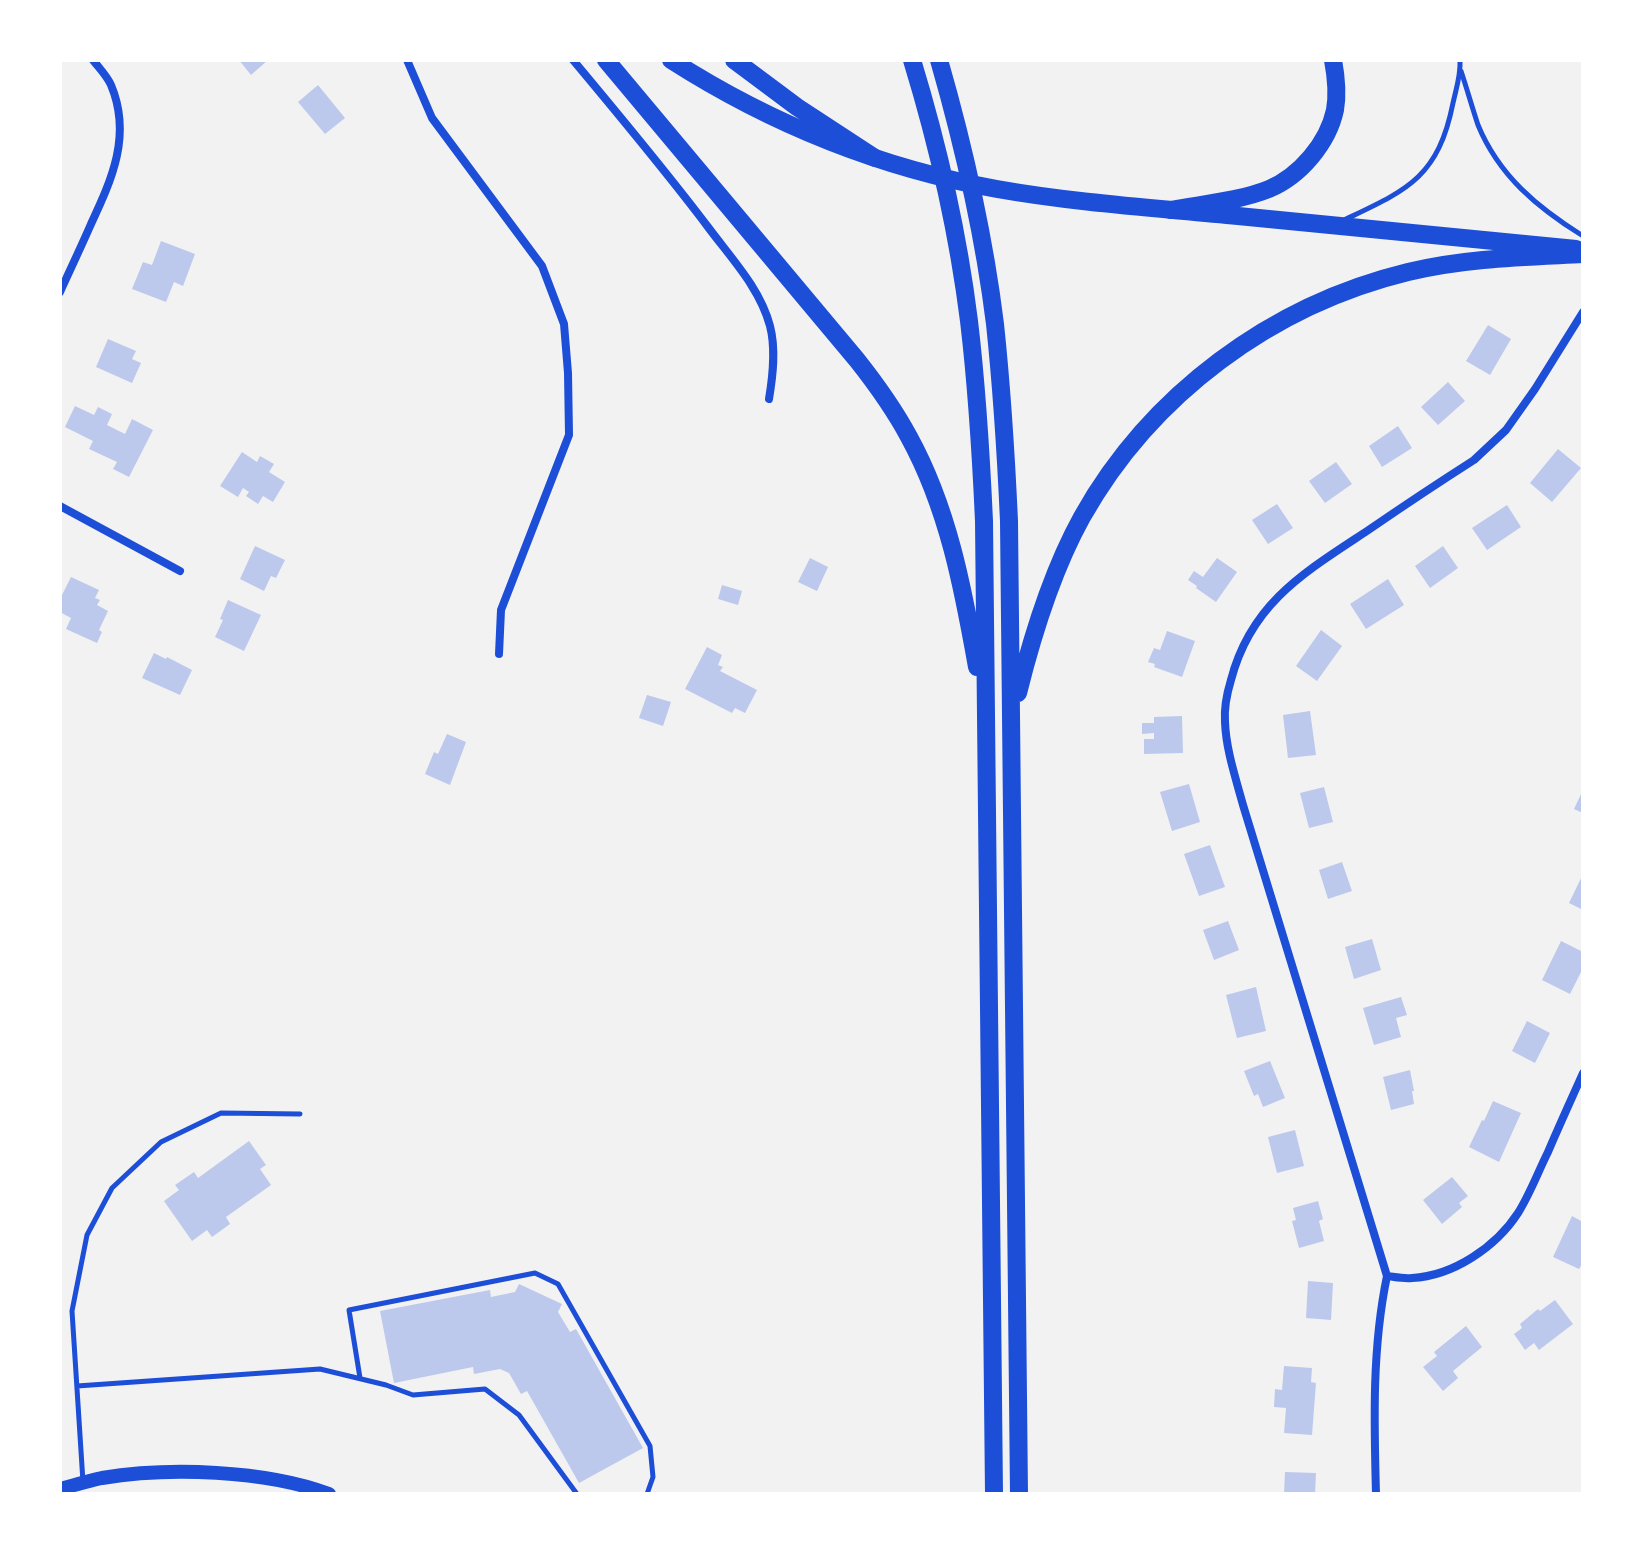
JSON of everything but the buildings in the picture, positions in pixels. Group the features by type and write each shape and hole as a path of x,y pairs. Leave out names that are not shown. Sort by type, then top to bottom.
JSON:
{"main road":[{"path":"606,60 857,360 909,436 935,493 955,556 986,721"},
{"path":"671,60 726,93 827,141 932,175 997,189 1583,252"},
{"path":"734,60 797,107 875,158"},
{"path":"912,60 927,109 958,251 969,321 981,456 994,1494"},
{"path":"939,60 955,115 985,257 996,336 1007,468 1019,1494"},
{"path":"1171,210 1254,194 1271,188 1299,169 1322,141 1335,111 1333,60"},
{"path":"1011,719 1037,623 1081,519 1132,445 1179,394 1207,370 1267,328 1310,306 1370,283 1445,264 1583,252"}],"street":[{"path":"60,292 109,185 117,160 120,133 118,106 110,82 93,60"},
{"path":"407,60 432,118 542,266 564,324 569,435 501,610 499,654"},
{"path":"573,60 656,159 757,293 773,341 769,399"},
{"path":"1376,1494 1374,1370 1387,1276 1243,805 1225,722 1227,695 1243,645 1272,602 1311,568 1474,460 1492,444 1506,430 1580,324 1583,312"},
{"path":"60,506 180,571"},
{"path":"1387,1276 1410,1279 1450,1269 1487,1247 1504,1232 1530,1190 1583,1073"},
{"path":"60,1489 103,1478 167,1472 244,1475 329,1494"}],"lane":[{"path":"1332,225 1403,190 1425,170 1447,129 1460,60"},
{"path":"1460,70 1482,132 1505,171 1523,193 1545,212 1583,236"},
{"path":"83,1483 72,1311 87,1235 112,1188 161,1142 221,1113 300,1114"},
{"path":"360,1378 349,1310 535,1273 558,1284 650,1446 653,1477 647,1494"},
{"path":"77,1386 320,1369 413,1395 485,1389 519,1415 577,1494"}]}
